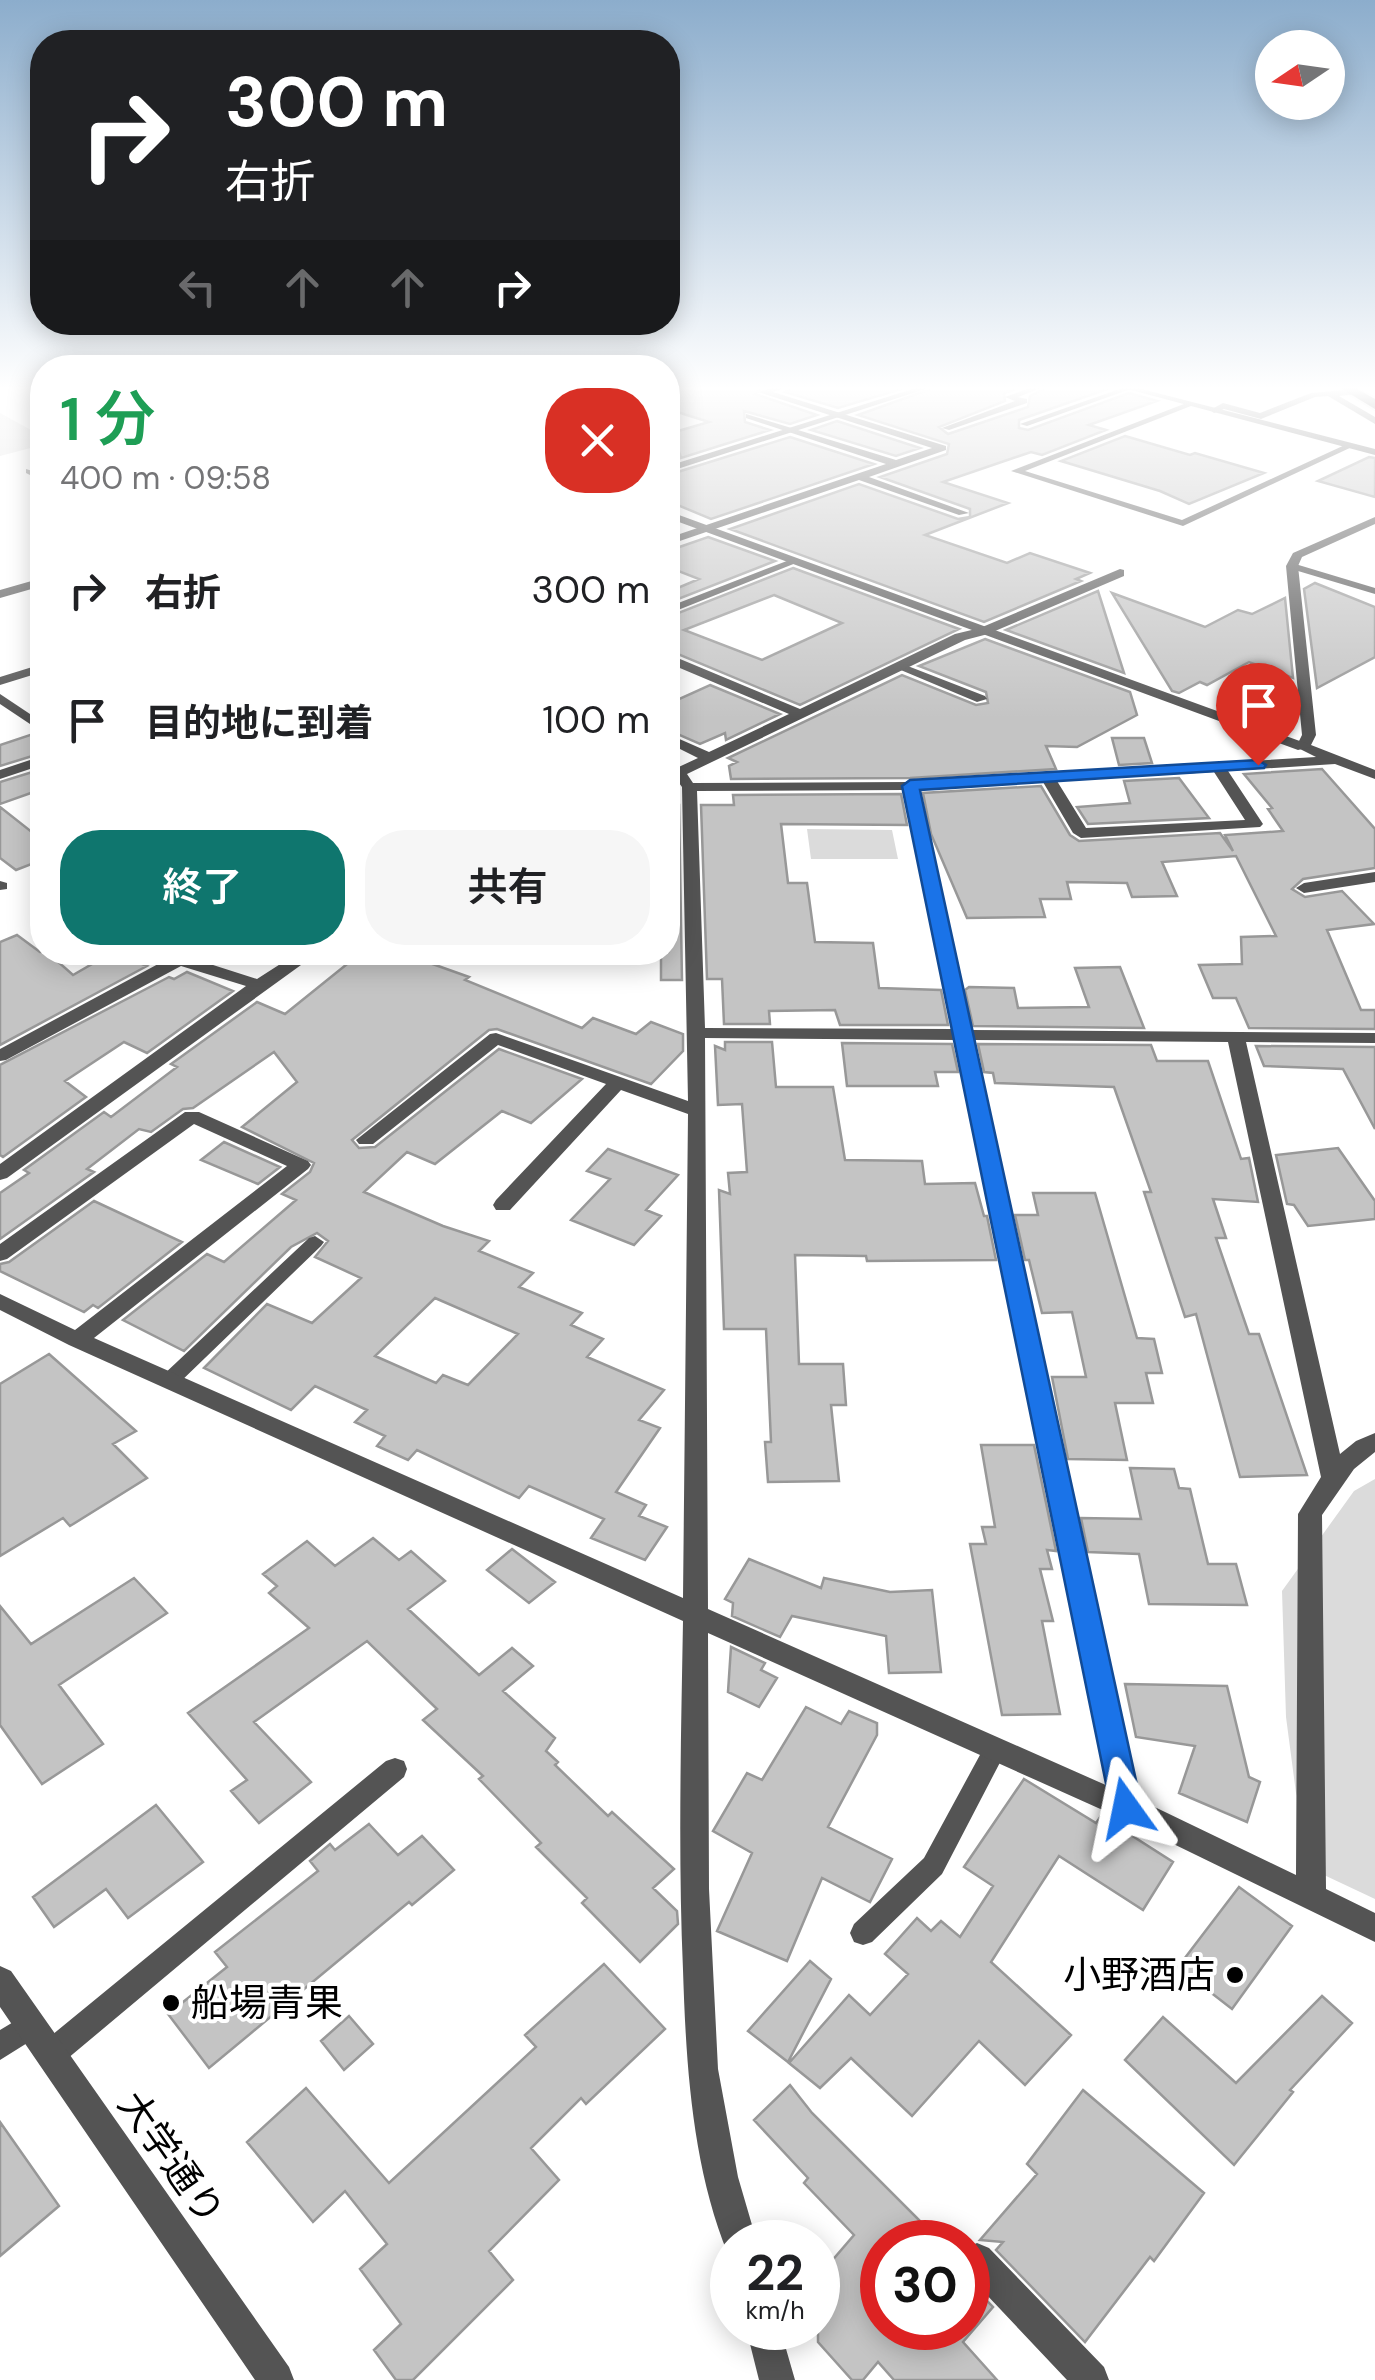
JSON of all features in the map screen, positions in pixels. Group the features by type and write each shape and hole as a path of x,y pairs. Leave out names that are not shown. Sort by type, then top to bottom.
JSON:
{"street":[{"path":"680,538 801,497"},
{"path":"918,497 964,513"},
{"path":"680,519 1375,775"},
{"path":"1303,747 1308,734 1292,566 1297,555 1375,520"},
{"path":"680,778 708,757 960,637 984,631 1120,572"},
{"path":"0,594 30,585"},
{"path":"680,663 802,715"},
{"path":"0,681 30,672"},
{"path":"0,698 30,719"},
{"path":"680,744 708,757"},
{"path":"680,779 910,786 1336,760"},
{"path":"0,775 30,764"},
{"path":"1047,777 1081,833 1255,824 1218,767"},
{"path":"910,786 1126,1808"},
{"path":"680,793 697,1033 698,1111 694,1889 702,2069 734,2220"},
{"path":"1304,888 1375,877"},
{"path":"0,1056 170,965"},
{"path":"194,965 259,986"},
{"path":"0,1174 291,965"},
{"path":"697,1033 1375,1038"},
{"path":"1236,1036 1334,1476"},
{"path":"366,1140 496,1038 698,1111"},
{"path":"502,1204 618,1082"},
{"path":"0,1254 192,1116 301,1165 77,1340"},
{"path":"0,1301 77,1340 995,1748 1375,1928"},
{"path":"1310,1896 1314,1849 1310,1514 1334,1476 1375,1442"},
{"name":"大学通り","path":"0,1981 276,2380"},
{"path":"990,2274 1091,2380"},
{"path":"769,2350 777,2380"}],"lane":[{"path":"1100,497 1183,523 1239,497"},
{"path":"680,606 796,562"},
{"path":"1292,566 1375,591"},
{"path":"900,666 981,699"},
{"path":"169,1381 315,1242"},
{"path":"864,1933 934,1866 995,1748"},
{"path":"50,2054 395,1770"},
{"path":"0,2046 30,2025"}],"shaded area":[{"path":"807,829 892,830 898,859 811,859"},
{"path":"1375,1479 1375,1899 1324,1875 1296,1793 1286,1717 1282,1591 1354,1491"}],"building":[{"path":"680,497 776,497 711,519 680,506"},
{"path":"822,497 896,497 958,519 970,517 970,509 936,497 990,497 1008,503 925,535 1007,563 1030,553 1090,573 1076,579 1081,581 984,622 730,529"},
{"path":"1174,497 1206,497 1189,504"},
{"path":"708,537 775,561 680,598 680,587 699,579 680,572 680,547"},
{"path":"793,568 959,629 800,705 680,655 680,612","holes":["774,595 842,623 762,660 684,630"]},
{"path":"1315,583 1375,607 1375,657 1317,688 1304,589"},
{"path":"1098,591 1124,673 1006,630"},
{"path":"1112,593 1205,627 1238,610 1252,614 1285,598 1293,678 1249,662 1207,685 1200,682 1179,693 1172,691"},
{"path":"985,639 1130,692 1137,715 1077,747 1046,746 1056,769 910,778 731,779 729,766 737,762 728,758 902,675 976,705 988,703 986,692 919,666"},
{"path":"710,685 780,714 726,740 725,733 700,744 680,735 680,699"},
{"path":"30,735 30,757 0,766 0,745"},
{"path":"1112,738 1144,738 1152,763 1119,765"},
{"path":"1322,769 1375,829 1375,868 1303,879 1292,889 1305,897 1342,891 1374,924 1327,930 1361,1010 1375,1010 1375,1029 1249,1028 1236,998 1213,998 1199,965 1242,964 1241,937 1276,936 1236,856 1162,862 1177,896 1132,897 1127,883 1067,882 1071,899 1040,899 1045,917 967,918 931,834 923,793 1041,786 1070,835 1079,841 1220,833 1233,851 1225,835 1283,831 1268,809 1272,808 1244,774"},
{"path":"30,773 30,793 0,804 0,782"},
{"path":"1179,778 1209,818 1088,824 1077,807 1130,803 1124,781"},
{"path":"901,794 907,825 781,824 788,883 807,883 815,942 873,943 879,988 941,990 948,1025 840,1025 835,1010 769,1011 770,1024 724,1024 722,979 707,979 701,805 734,805 733,795"},
{"path":"0,807 30,831 30,865 16,870 0,858"},
{"path":"680,863 682,980 661,980 661,965 680,965"},
{"path":"17,935 30,945 30,965 62,965 73,975 90,965 147,966 0,1045 0,942"},
{"path":"346,965 435,965 582,1028 593,1018 636,1034 651,1022 683,1034 683,1051 651,1084 497,1029 489,1030 352,1140 359,1148 375,1147 499,1049 582,1079 531,1123 502,1111 435,1164 407,1152 364,1192 489,1241 479,1251 533,1273 519,1287 582,1313 571,1325 603,1339 587,1357 664,1390 639,1420 660,1428 616,1492 646,1505 639,1516 667,1527 645,1560 591,1538 604,1519 529,1486 519,1498 417,1450 408,1460 377,1446 385,1436 355,1422 367,1410 315,1386 291,1410 204,1368 267,1304 312,1323 361,1278 315,1257 328,1241 317,1233 291,1247 184,1351 123,1320 207,1254 224,1262 296,1200 282,1194 310,1172 314,1163 242,1127 297,1082 274,1052 151,1132 139,1129 87,1169 94,1172 0,1239 0,1193 29,1173 24,1170 104,1112 111,1117 177,1067 171,1064 257,1002 285,1014","holes":["435,1298 518,1334 468,1385 443,1375 436,1383 375,1356"]},
{"path":"1120,967 1144,1028 973,1026 965,990 969,987 1014,988 1018,1008 1089,1007 1075,968"},
{"path":"187,972 233,991 147,1053 124,1042 65,1081 86,1097 3,1157 0,1155 0,1065 169,977 174,979"},
{"path":"725,1042 772,1042 776,1087 833,1087 845,1160 922,1161 925,1184 975,1183 987,1216 996,1260 867,1261 866,1256 795,1255 799,1364 843,1364 846,1405 831,1405 839,1481 768,1482 765,1442 771,1442 766,1329 724,1329 719,1190 730,1194 728,1173 747,1172 742,1104 718,1105 715,1046 725,1050"},
{"path":"842,1043 952,1044 958,1072 935,1072 938,1086 847,1086"},
{"path":"978,1044 1151,1045 1157,1061 1208,1061 1241,1159 1249,1158 1258,1202 1213,1199 1226,1238 1216,1238 1249,1334 1259,1334 1307,1475 1240,1477 1196,1314 1185,1317 1144,1192 1151,1192 1114,1087 995,1083 993,1073 984,1072"},
{"path":"1256,1046 1375,1047 1375,1129 1343,1069 1264,1066"},
{"path":"224,1142 280,1167 258,1184 201,1160"},
{"path":"1338,1148 1375,1201 1375,1219 1308,1226 1294,1205 1287,1204 1276,1155"},
{"path":"608,1149 678,1175 646,1210 661,1216 634,1245 571,1220 610,1179 587,1171"},
{"path":"1033,1193 1095,1193 1137,1338 1154,1339 1162,1373 1146,1373 1153,1403 1115,1403 1127,1460 1068,1459 1052,1377 1086,1377 1072,1312 1042,1313 1029,1260 1025,1260 1015,1215 1038,1215"},
{"path":"94,1201 182,1242 98,1308 93,1305 84,1312 0,1271 0,1264 9,1262"},
{"path":"49,1354 136,1431 113,1444 147,1478 70,1526 63,1518 0,1556 0,1384"},
{"path":"981,1445 1034,1445 1056,1551 1047,1550 1052,1569 1040,1569 1053,1621 1042,1621 1060,1714 1002,1715 970,1544 986,1544 982,1527 995,1527"},
{"path":"1130,1468 1174,1469 1179,1488 1190,1489 1208,1564 1236,1564 1247,1605 1149,1604 1139,1554 1088,1552 1081,1518 1141,1519"},
{"path":"373,1538 399,1560 411,1551 445,1581 408,1609 479,1675 512,1648 533,1666 503,1691 555,1738 546,1751 558,1762 555,1765 608,1816 612,1812 674,1869 653,1888 677,1911 678,1924 640,1962 582,1903 587,1898 536,1847 541,1843 479,1779 483,1776 423,1720 437,1709 367,1641 254,1722 311,1782 259,1823 231,1791 247,1780 188,1713 309,1628 269,1593 277,1586 263,1574 307,1541 335,1566"},
{"path":"512,1549 555,1582 529,1603 487,1570"},
{"path":"749,1559 821,1588 824,1578 890,1592 932,1590 941,1672 889,1673 886,1636 792,1616 780,1637 732,1616 733,1603 725,1599"},
{"path":"134,1578 167,1613 59,1685 103,1744 42,1784 0,1725 0,1606 31,1644"},
{"path":"731,1647 765,1663 761,1670 777,1678 759,1707 728,1692"},
{"path":"1125,1684 1227,1686 1249,1777 1260,1782 1247,1822 1179,1793 1195,1746 1136,1737"},
{"path":"806,1707 841,1724 849,1711 877,1723 877,1735 828,1827 892,1859 870,1902 822,1878 787,1961 717,1931 752,1853 713,1831 747,1773 762,1780"},
{"path":"1024,1779 1096,1823 1101,1816 1173,1862 1143,1910 1059,1856 991,1962 1071,2035 1025,2085 979,2041 912,2116 851,2058 820,2088 789,2063 849,1995 870,2015 908,1974 885,1954 917,1918 931,1931 941,1921 960,1937 993,1886 964,1867"},
{"path":"156,1805 203,1862 128,1918 106,1889 54,1927 33,1897"},
{"path":"369,1824 398,1855 422,1836 454,1870 412,1905 409,1902 209,2068 168,2014 227,1967 215,1952 318,1871 310,1861 330,1844 335,1850"},
{"path":"1239,1887 1292,1926 1232,2009 1178,1967"},
{"path":"810,1961 831,1979 788,2062 748,2031"},
{"path":"604,1964 665,2029 586,2104 581,2098 531,2148 559,2180 489,2251 513,2280 413,2380 396,2380 374,2350 401,2324 360,2269 387,2244 345,2191 313,2222 247,2142 306,2088 389,2183 536,2047 525,2035"},
{"path":"1322,1996 1352,2023 1290,2090 1293,2092 1234,2165 1125,2060 1163,2017 1236,2083"},
{"path":"349,2016 373,2044 344,2070 321,2041"},
{"path":"790,2085 812,2113 919,2220 860,2220 860,2350 970,2350 997,2380 894,2380 878,2362 863,2380 852,2380 825,2350 840,2350 840,2251 854,2235 804,2183 808,2178 754,2120"},
{"path":"1083,2090 1204,2193 1154,2261 1150,2257 1085,2342 996,2250 1003,2242 990,2241 990,2228 1037,2174 1027,2164"},
{"path":"0,2122 59,2206 0,2256"}],"place":[{"name":"小野酒店","path":"1235,1975"},
{"name":"船場青果","path":"171,2003"}],"route":[{"path":"1126,1808 910,786 1258,765"}]}
